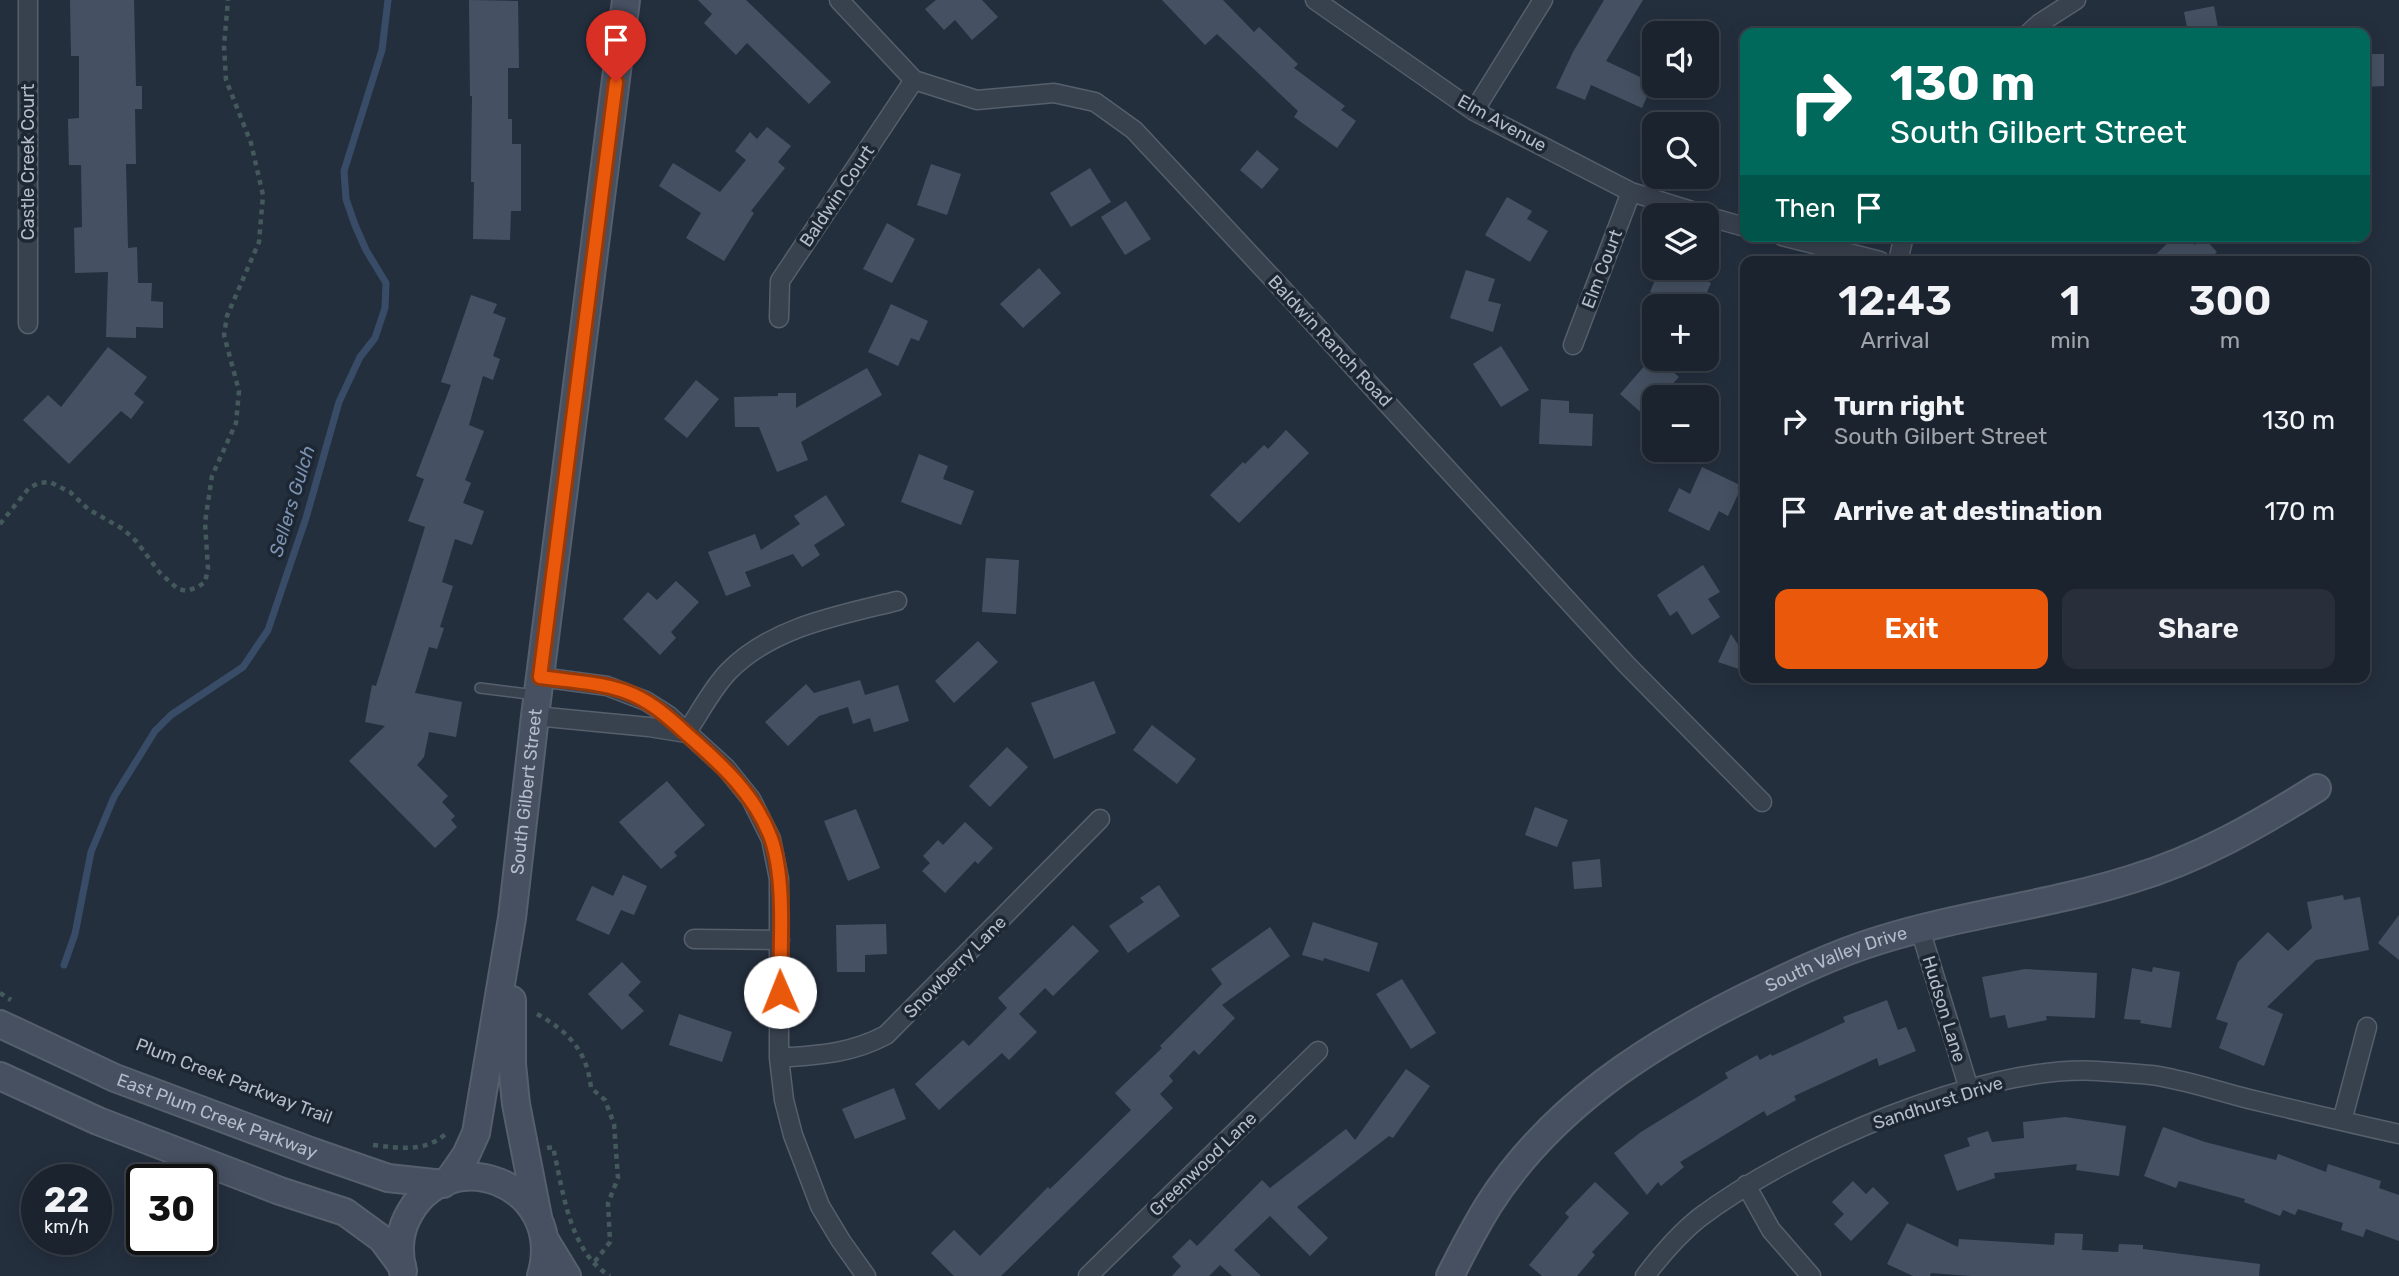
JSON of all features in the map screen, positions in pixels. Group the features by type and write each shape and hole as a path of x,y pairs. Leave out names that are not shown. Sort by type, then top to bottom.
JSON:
{"street":[{"name":"Castle Creek Court","path":"28,0 28,324"},
{"name":"South Gilbert Street","path":"403,1271 401,1240 409,1214 425,1194 445,1182 466,1155 475,1133 512,918 537,696 626,0"},
{"name":"Baldwin Ranch Road","path":"839,0 914,80 977,100 1054,93 1094,102 1134,130 1626,664 1762,802"},
{"name":"Elm Avenue","path":"1315,0 1474,111 1631,192 1667,203"},
{"path":"1474,111 1544,0"},
{"path":"2034,28 2077,0"},
{"name":"Baldwin Court","path":"779,318 780,281 914,80"},
{"name":"Elm Court","path":"1573,345 1631,192"},
{"name":"Elm Avenue","path":"1719,219 1740,225"},
{"path":"1806,242 1860,256"},
{"path":"686,733 728,672 773,638 841,615 897,601"},
{"path":"537,696 607,686 626,692 668,715 726,768 751,799 771,839 779,879 779,1058 784,1100 807,1177 820,1206 866,1276"},
{"path":"537,696 649,727 686,733"},
{"name":"South Valley Drive","path":"1450,1276 1489,1204 1513,1172 1564,1115 1612,1075 1689,1026 1798,972 1881,939 2134,879 2223,844 2317,788"},
{"name":"Snowberry Lane","path":"779,1058 841,1053 864,1047 886,1035 1100,819"},
{"name":"South Gilbert Street","path":"512,918 514,1084 542,1228"},
{"name":"Hudson Lane","path":"1920,929 1969,1089"},
{"path":"694,939 780,940"},
{"name":"East Plum Creek Parkway","path":"0,1024 115,1078 388,1178 445,1182 474,1177 500,1182 523,1197 542,1228"},
{"path":"2342,1121 2367,1027"},
{"name":"Greenwood Lane","path":"1088,1276 1318,1051"},
{"name":"Sandhurst Drive","path":"1645,1276 1661,1255 1697,1220 1746,1185 1824,1145 1901,1112 1969,1089 2028,1075 2094,1071 2153,1075 2399,1134"},
{"path":"0,1076 98,1121 280,1191 345,1212 382,1239 403,1271"},
{"path":"1746,1185 1771,1230 1811,1276"},
{"path":"541,1276 546,1252 542,1228"},
{"path":"542,1228 567,1276"}],"lane":[{"path":"480,688 537,696"}],"path":[{"path":"0,524 29,488 50,482 70,492 88,509 123,529 137,542 160,573 178,589 187,591 205,582 208,569 205,522 212,477 236,424 239,391 224,335 227,316 259,242 263,195 251,143 226,80 224,46 228,0"},
{"path":"0,993 17,1003"},
{"path":"537,1014 557,1026 579,1049 589,1069 591,1088 605,1100 614,1124 618,1178 608,1203 610,1242 593,1264"},
{"path":"370,1144 411,1149 434,1142 452,1128"},
{"path":"540,1150 553,1147 567,1207 579,1242 593,1264 610,1276"}],"building":[{"path":"70,0 134,0 136,86 142,86 142,109 135,109 136,164 126,164 128,248 137,247 138,283 152,283 151,301 163,302 163,328 136,327 136,338 106,337 108,272 75,273 74,228 82,227 81,165 69,165 68,119 79,118 79,56 71,56"},
{"path":"469,0 518,1 519,68 508,68 508,119 512,119 512,144 521,144 521,211 511,211 510,240 473,239"},
{"path":"698,0 746,0 831,82 809,104 747,43 736,55 704,23 712,14"},
{"path":"936,0 982,0 998,17 972,40 955,20 944,30 925,9"},
{"path":"1162,0 1223,0 1254,32 1259,27 1298,64 1294,68 1345,106 1341,110 1356,121 1337,148 1294,117 1298,111 1217,34 1205,45"},
{"path":"1604,0 1643,0 1606,61 1642,78 1642,98 1646,98 1642,108 1591,85 1585,100 1556,88 1573,52"},
{"path":"2214,6 2218,28 2187,28 2184,12"},
{"path":"2370,54 2384,54 2384,86 2370,87"},
{"path":"767,127 791,146 778,162 785,168 751,211 754,213 724,261 686,238 701,213 659,186 673,163 720,192 746,160 735,151 750,132 757,139"},
{"path":"1257,150 1279,169 1262,189 1240,170"},
{"path":"931,164 961,174 947,215 917,205"},
{"path":"1090,168 1111,202 1071,227 1050,193"},
{"path":"1507,197 1532,211 1527,219 1548,231 1530,262 1485,235"},
{"path":"1126,201 1151,239 1125,255 1101,217"},
{"path":"887,223 915,239 892,283 863,269"},
{"path":"2169,242 2192,242 2195,245 2198,242 2208,242 2217,252 2213,256 2154,256"},
{"path":"1039,268 1061,293 1023,328 1000,304"},
{"path":"1466,270 1495,279 1488,301 1501,304 1493,332 1450,318"},
{"path":"1655,280 1704,280 1711,283 1706,294 1650,292"},
{"path":"471,295 497,304 493,313 506,318 493,356 500,359 493,380 483,376 469,425 484,431 465,480 471,483 463,503 484,511 472,545 455,539 442,582 453,586 440,627 444,628 437,649 429,647 415,693 462,702 456,737 429,732 424,757 417,765 448,796 442,802 455,816 451,820 457,827 435,848 349,761 385,726 365,722 372,685 376,686 425,527 408,521 424,479 416,476 451,385 441,382"},
{"path":"891,304 928,321 919,341 911,338 898,366 868,352"},
{"path":"1501,346 1529,390 1501,407 1473,364"},
{"path":"108,347 147,377 134,394 144,402 131,419 121,411 69,464 23,420 48,395 61,407"},
{"path":"867,368 882,395 801,442 808,460 777,472 759,427 735,427 734,397 796,393 796,408"},
{"path":"1642,369 1642,371 1672,371 1679,377 1672,385 1642,385 1642,413 1620,394"},
{"path":"696,380 719,399 687,438 664,419"},
{"path":"1541,399 1569,401 1569,413 1593,414 1592,446 1539,444"},
{"path":"1286,430 1309,453 1239,523 1210,495 1243,462 1245,464 1264,445 1268,449"},
{"path":"919,454 948,466 943,479 974,491 961,525 901,502"},
{"path":"1702,467 1740,485 1728,516 1719,511 1709,531 1668,511 1679,488 1690,494"},
{"path":"826,495 845,525 814,545 820,555 802,567 793,554 745,572 751,586 726,596 708,552 755,534 761,550 800,524 794,516"},
{"path":"986,558 1019,560 1016,614 982,612"},
{"path":"1703,565 1720,592 1708,599 1720,617 1692,635 1677,611 1670,616 1657,595"},
{"path":"676,581 699,602 671,632 676,638 660,655 623,619 648,592 657,600"},
{"path":"1731,634 1740,648 1740,669 1718,662"},
{"path":"978,641 998,662 954,703 935,681"},
{"path":"860,680 865,695 898,685 909,721 874,732 870,718 853,724 848,707 819,716 788,746 765,722 806,684 814,693"},
{"path":"1094,681 1116,733 1054,759 1031,703"},
{"path":"1152,725 1196,759 1177,784 1133,750"},
{"path":"1007,747 1028,767 990,807 969,786"},
{"path":"667,781 705,825 674,852 677,856 661,869 619,822"},
{"path":"1535,807 1568,820 1557,847 1525,835"},
{"path":"856,809 880,868 848,881 824,821"},
{"path":"965,822 993,848 978,864 975,861 945,893 922,871 930,863 923,856 938,840 943,845"},
{"path":"1600,859 1602,887 1574,889 1572,862"},
{"path":"623,875 647,886 634,915 621,910 609,935 576,920 592,886 613,896"},
{"path":"1159,885 1180,916 1128,953 1109,926 1144,902 1140,898"},
{"path":"2343,895 2344,900 2360,897 2369,950 2316,960 2267,1007 2283,1014 2264,1066 2219,1048 2228,1023 2216,1019 2238,962 2268,932 2288,951 2312,928 2307,902"},
{"path":"2399,915 2399,960 2378,943"},
{"path":"1313,922 1378,943 1369,972 1324,958 1323,961 1302,955"},
{"path":"886,924 887,954 865,955 865,972 837,972 836,925"},
{"path":"1073,925 1099,951 1053,996 1045,988 1019,1014 1037,1032 1009,1060 1002,1053 939,1110 915,1084 963,1040 969,1046 1007,1008 998,998"},
{"path":"1270,927 1290,956 1222,1005 1235,1018 1199,1055 1194,1050 1169,1076 1173,1081 1160,1094 1173,1108 1001,1276 954,1276 931,1253 954,1230 980,1256 1048,1187 1050,1189 1131,1110 1115,1093 1222,984 1211,969"},
{"path":"622,962 641,982 628,995 644,1011 622,1030 588,994"},
{"path":"2153,967 2180,972 2171,1028 2140,1023 2141,1020 2124,1019 2132,968 2152,972"},
{"path":"2025,969 2097,973 2095,1018 2046,1016 2047,1020 2008,1028 2005,1015 1990,1018 1982,977"},
{"path":"1402,979 1436,1033 1411,1049 1376,994"},
{"path":"1887,1000 1898,1030 1906,1027 1916,1051 1879,1066 1877,1058 1794,1096 1796,1100 1767,1116 1764,1111 1680,1162 1684,1167 1661,1186 1658,1182 1647,1195 1614,1153 1641,1132 1728,1078 1725,1073 1757,1055 1760,1060 1771,1054 1772,1056 1845,1022 1843,1017"},
{"path":"679,1014 732,1032 722,1062 669,1045"},
{"path":"1406,1069 1430,1086 1393,1138 1389,1136 1297,1207 1328,1238 1310,1256 1270,1216 1234,1250 1261,1276 1232,1276 1220,1265 1209,1276 1172,1276 1181,1266 1172,1257 1190,1239 1197,1246 1262,1180 1270,1188 1346,1129 1355,1140"},
{"path":"894,1088 906,1119 855,1139 842,1109"},
{"path":"2065,1117 2126,1126 2119,1176 2076,1170 2077,1164 1994,1173 1995,1178 1957,1191 1944,1155 1970,1146 1967,1138 1988,1131 1992,1142 2024,1138 2023,1122"},
{"path":"2163,1127 2205,1142 2276,1160 2278,1154 2326,1172 2328,1164 2381,1181 2379,1188 2399,1195 2399,1241 2366,1229 2363,1237 2341,1230 2343,1223 2298,1209 2295,1215 2283,1210 2280,1216 2244,1202 2245,1199 2179,1181 2176,1188 2144,1176"},
{"path":"1853,1181 1866,1194 1873,1187 1889,1203 1851,1241 1834,1224 1844,1214 1832,1202"},
{"path":"1595,1182 1629,1213 1592,1252 1595,1255 1577,1276 1542,1276 1529,1265 1569,1217 1565,1213"},
{"path":"1907,1223 1958,1247 1959,1239 2054,1245 2055,1233 2083,1234 2082,1250 2118,1252 2119,1244 2143,1245 2143,1249 2260,1264 2259,1276 1971,1276 1931,1273 1930,1276 1913,1276 1887,1264"}],"waterway":[{"name":"Sellers Gulch","path":"64,965 75,934 91,852 114,797 155,731 171,715 243,667 268,630 306,518 339,402 360,357 375,338 385,308 386,283 355,225 346,199 344,171 382,50 388,0"}],"route":[{"path":"616,82 540,677 607,686 646,701 668,715 726,768 751,799 771,839 779,879 780,992"}]}
